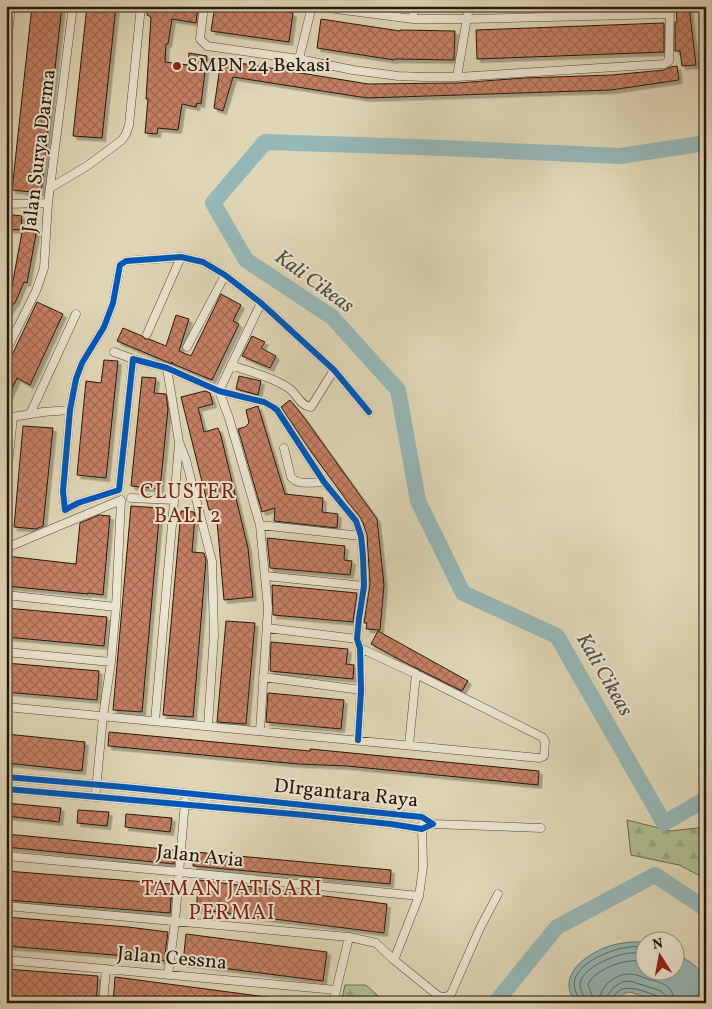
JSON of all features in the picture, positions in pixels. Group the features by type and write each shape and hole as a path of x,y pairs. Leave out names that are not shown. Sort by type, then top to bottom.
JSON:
{"street":[{"path":"6,54 11,6"},
{"name":"Jalan Surya Darma","path":"6,351 36,291 44,268 48,203 73,6"},
{"path":"50,188 87,166 122,140 126,134 129,125 140,6"},
{"path":"204,6 200,39 207,46 398,76 457,77 664,64 669,61 670,10 468,19 413,19 371,10 312,6 299,59"},
{"path":"413,19 414,6"},
{"path":"457,77 469,6"},
{"path":"6,204 48,203"},
{"path":"147,334 181,257"},
{"path":"133,359 119,490 78,503 65,510 63,491 70,410 76,379 82,363 104,327 113,303 120,265 126,261 181,257 203,262 225,275 261,303 334,370 369,412"},
{"path":"187,347 225,275"},
{"path":"260,731 268,608 260,525 229,418 219,391 261,303"},
{"path":"30,414 76,314"},
{"path":"114,352 166,368 219,391 264,402 273,407 277,410 324,482 356,521 361,536 364,586 357,638 360,648 361,690 358,740"},
{"path":"231,365 274,380 290,390 306,406 311,407 334,370"},
{"path":"166,368 179,442 186,460 212,561 214,635 208,726"},
{"path":"6,483 10,417 70,410"},
{"path":"155,721 179,442"},
{"path":"284,448 291,477 294,480 300,482 324,482"},
{"path":"131,498 174,500"},
{"path":"6,548 121,500 116,607 95,796"},
{"path":"260,525 361,536"},
{"path":"265,576 364,586"},
{"path":"6,596 116,607"},
{"path":"267,628 357,638"},
{"path":"6,707 539,758 544,756 545,741 542,737 360,648"},
{"path":"6,652 111,662"},
{"path":"409,745 416,674"},
{"path":"263,677 361,690"},
{"name":"DIrgantara Raya","path":"6,777 422,817 433,824"},
{"path":"30,791 31,778"},
{"name":"DIrgantara Raya","path":"6,789 305,814 422,828 433,824 541,828"},
{"path":"168,975 180,872 185,794"},
{"path":"305,814 306,806"},
{"path":"394,960 419,896 423,867 422,817"},
{"name":"Jalan Avia","path":"6,856 419,896"},
{"path":"6,906 349,937 376,943 439,996 447,997 451,994 480,928 498,894"},
{"path":"333,1003 349,937"},
{"name":"Jalan Cessna","path":"6,960 336,990"},
{"path":"104,1003 106,969"}],"green space":[{"path":"627,820 671,831 706,827 706,879 679,865 631,855"},
{"path":"345,985 366,985 386,1003 341,1003"}],"water":[{"path":"634,942 634,982 684,982 684,959 700,971 705,979 706,1003 662,1003 630,992 625,993 616,1003 575,1003 569,985 573,971 590,955 615,945"}],"building":[{"path":"32,6 62,6 41,193 12,190"},
{"path":"87,6 116,6 102,138 73,136"},
{"path":"148,6 198,6 196,23 172,19 168,44 166,44 165,62 188,65 189,53 207,56 201,104 197,103 196,107 182,104 178,130 158,128 157,134 145,133 151,17 147,15"},
{"path":"215,6 246,6 293,13 289,42 211,31"},
{"path":"676,6 689,6 696,65 682,66 680,51 675,51"},
{"path":"321,19 400,31 455,31 454,60 394,60 317,48"},
{"path":"664,23 664,52 477,59 476,30"},
{"path":"221,60 368,84 457,83 524,78 612,75 664,70 677,66 679,80 611,90 367,98 233,77 223,111 214,108"},
{"path":"6,214 22,216 21,230 6,229"},
{"path":"23,227 37,229 27,283 24,282 15,303 6,317 6,283 12,286"},
{"path":"221,294 241,305 233,321 239,324 212,380 117,341 123,328 145,339 166,346 176,315 189,319 179,351 191,356"},
{"path":"37,302 63,314 30,385 17,378 6,402 6,368"},
{"path":"252,336 265,342 261,348 276,356 270,368 242,356"},
{"path":"104,360 118,361 106,478 77,475 86,381 101,383"},
{"path":"239,376 261,381 258,395 236,389"},
{"path":"142,377 156,378 154,393 166,394 168,409 160,489 131,486"},
{"path":"205,391 210,393 213,404 198,408 204,432 218,428 221,436 248,548 253,597 224,600 216,510 209,510 181,397"},
{"path":"290,400 377,519 384,585 380,630 366,629 367,623 364,623 370,584 367,535 363,523 281,407"},
{"path":"258,406 285,494 323,498 322,512 338,514 337,528 274,521 275,508 262,512 238,429 245,427 249,423 246,410"},
{"path":"23,426 53,428 43,526 36,529 14,527"},
{"path":"131,506 160,508 142,712 113,710"},
{"path":"181,511 194,512 192,552 204,553 206,560 193,717 163,715"},
{"path":"99,515 110,516 103,595 6,586 6,556 76,564 80,523"},
{"path":"267,538 345,546 344,560 352,561 350,575 270,568"},
{"path":"272,585 357,593 353,622 273,615"},
{"path":"6,608 107,617 104,646 6,637"},
{"path":"226,621 255,623 246,724 217,722"},
{"path":"378,631 468,681 462,691 371,644"},
{"path":"271,642 348,649 346,664 354,665 353,679 270,671"},
{"path":"6,663 99,671 97,700 6,692"},
{"path":"268,693 344,700 341,729 266,722"},
{"path":"109,732 539,771 538,785 347,766 298,764 108,746"},
{"path":"6,734 85,742 82,771 6,763"},
{"path":"6,803 61,808 59,822 6,816"},
{"path":"78,810 109,812 107,826 77,823"},
{"path":"126,814 172,818 170,832 125,827"},
{"path":"6,834 175,850 174,864 6,847"},
{"path":"194,852 391,870 390,884 193,866"},
{"path":"6,871 172,884 170,913 6,900"},
{"path":"199,880 387,904 384,933 196,909"},
{"path":"6,917 168,932 164,961 6,946"},
{"path":"186,934 327,952 323,981 183,963"},
{"path":"6,969 98,976 96,1003 65,1003 6,998"},
{"path":"115,977 274,998 274,1003 113,1003"}],"waterway":[{"name":"Kali Cikeas","path":"706,143 620,156 265,142 213,203 246,260 332,317 398,390 418,501 463,593 557,636 664,823 706,799"},
{"name":"Kali Cikeas","path":"495,1003 557,927 655,875 706,909"}],"cycle path":[{"path":"358,740 361,690 360,648 357,639 364,586 361,536 356,521 324,482 277,410 264,402 219,391 167,368 133,359 119,490 78,503 65,510 63,491 70,410 76,379 82,363 104,327 113,303 120,265 126,261 181,257 203,262 225,275 261,303 334,370 369,412"},
{"path":"6,777 422,817 433,824 422,829 305,815 6,789"}],"place":[{"name":"SMPN 24 Bekasi","path":"177,66"}],"district":[{"name":"CLUSTER BALI 2","path":"188,504"},
{"name":"TAMAN JATISARI PERMAI","path":"232,901"}]}
